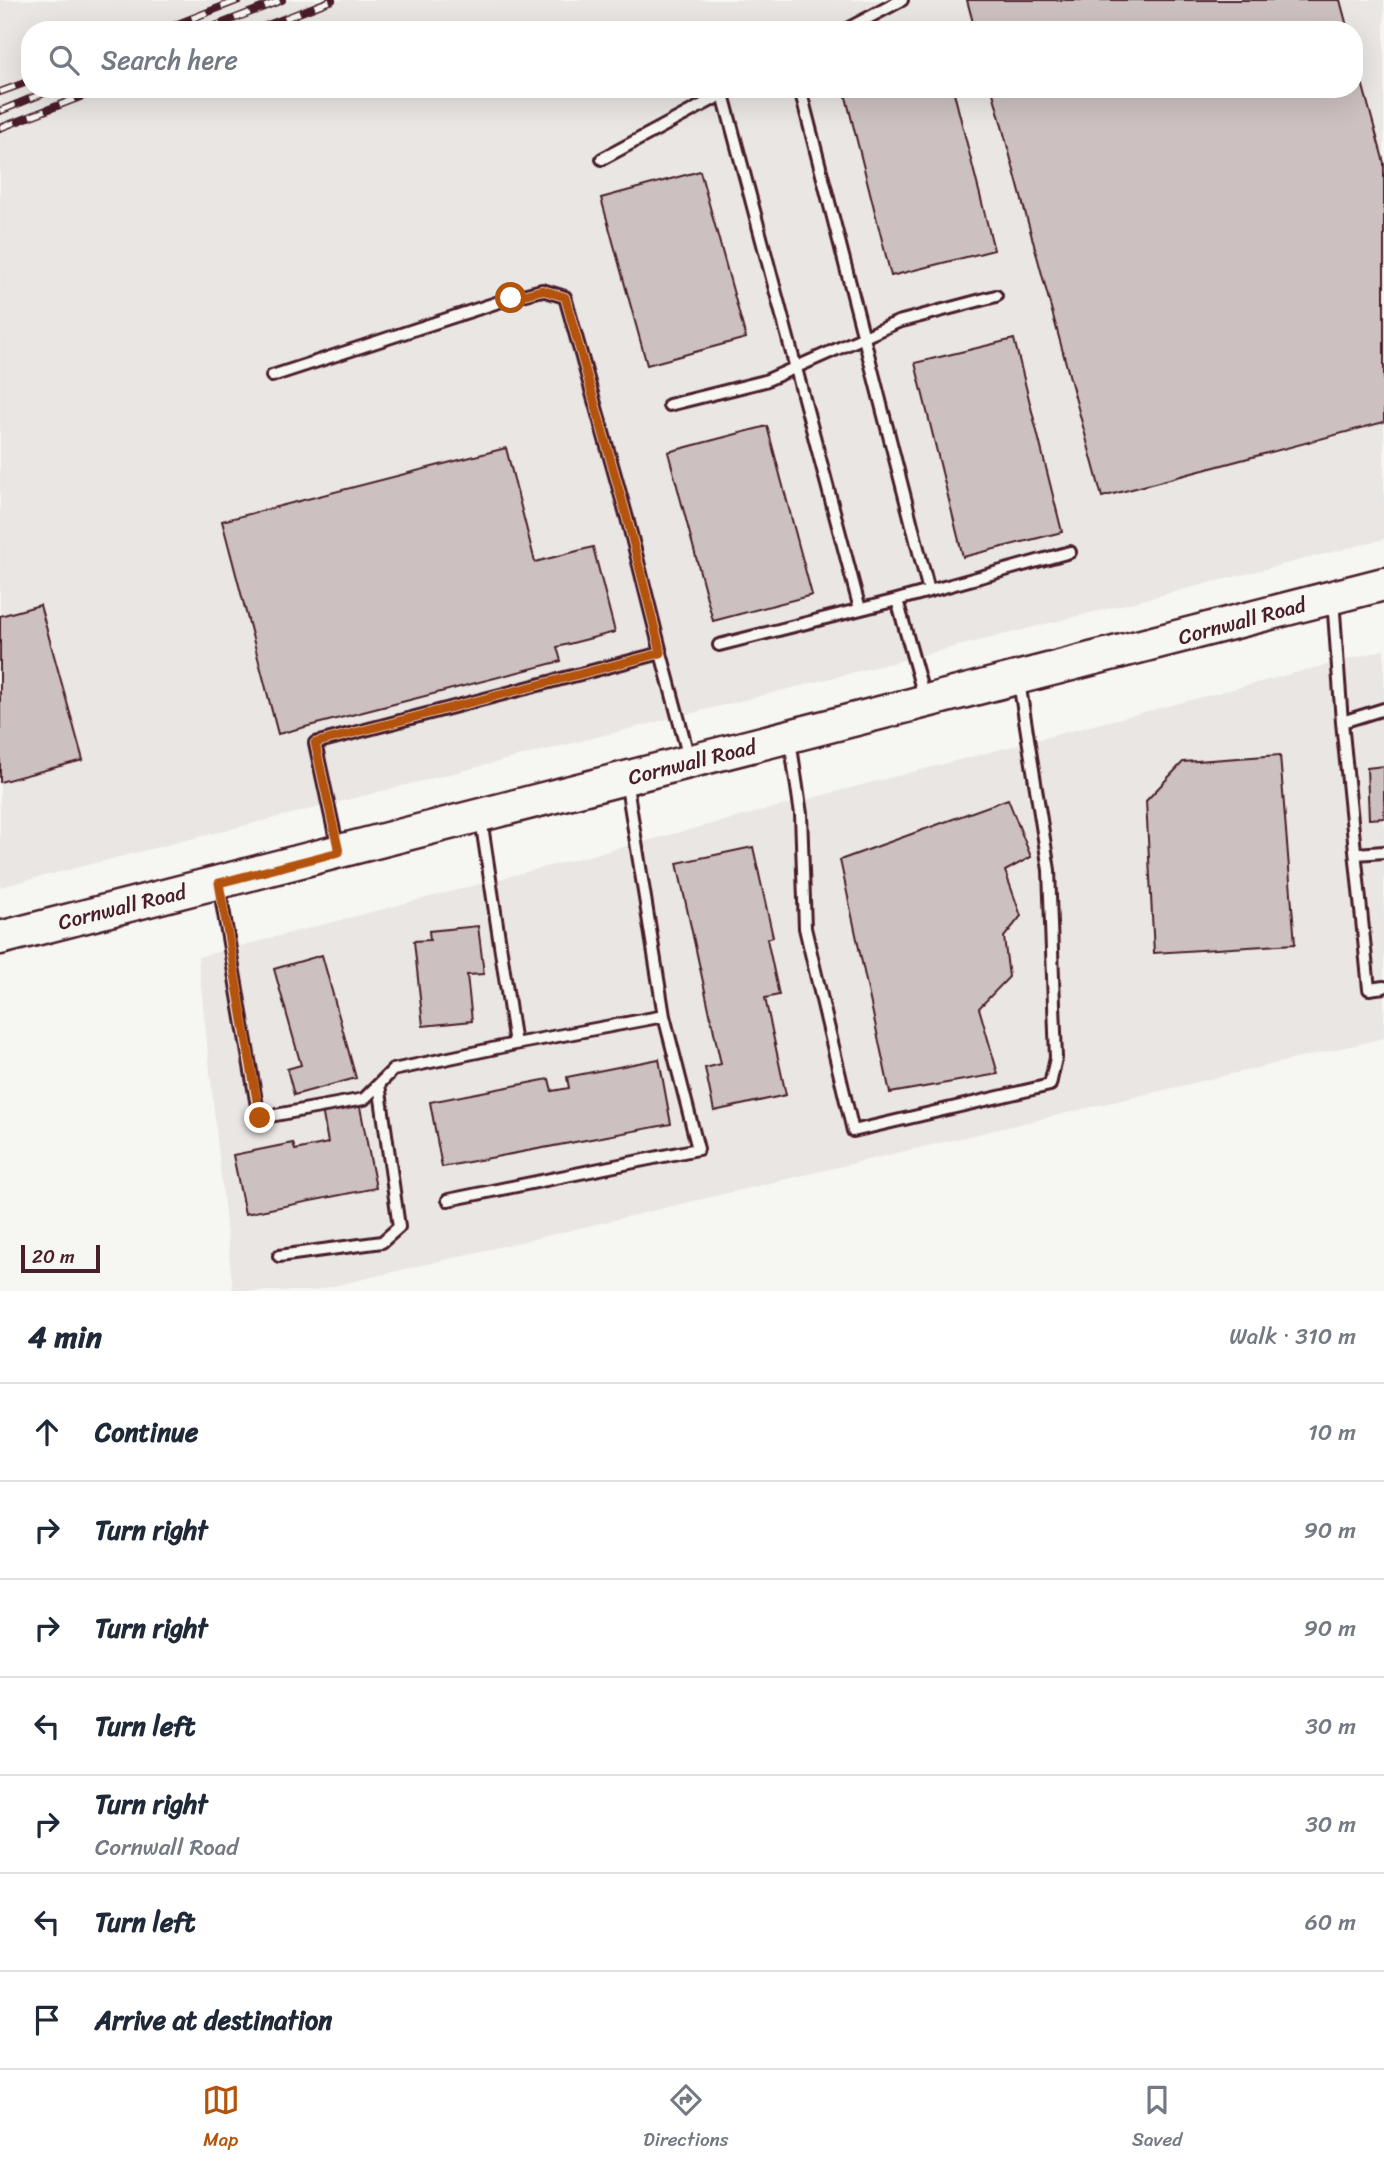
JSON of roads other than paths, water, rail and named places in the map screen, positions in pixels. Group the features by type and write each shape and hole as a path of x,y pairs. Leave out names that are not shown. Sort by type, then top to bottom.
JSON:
{"main road":[{"name":"Cornwall Road","path":"0,938 1384,584"}],"lane":[{"path":"862,21 901,0"},
{"path":"602,159 715,98"},
{"path":"730,98 796,367 860,609"},
{"path":"802,98 929,591"},
{"path":"272,376 511,298 542,290 565,297 624,505 691,762"},
{"path":"668,405 765,381 898,322 996,296"},
{"path":"719,645 1070,552"},
{"path":"1333,597 1342,722 1369,989 1384,987"},
{"path":"897,600 926,702"},
{"path":"339,852 315,743 661,653"},
{"path":"790,737 801,814 805,928 853,1131 1050,1085 1056,1058 1049,870 1019,679"},
{"path":"1342,722 1384,709"},
{"path":"449,1200 698,1149 664,1016 626,779"},
{"path":"481,816 515,1044"},
{"path":"1356,854 1384,852"},
{"path":"219,883 260,1118 364,1099 393,1070 664,1016"},
{"path":"279,1256 382,1242 399,1227 379,1084"}],"railway":[{"path":"185,21 239,0"},
{"path":"228,21 282,0"},
{"path":"278,21 332,0"},
{"path":"0,92 21,84"},
{"path":"0,111 32,98"},
{"path":"0,128 78,98"}]}
